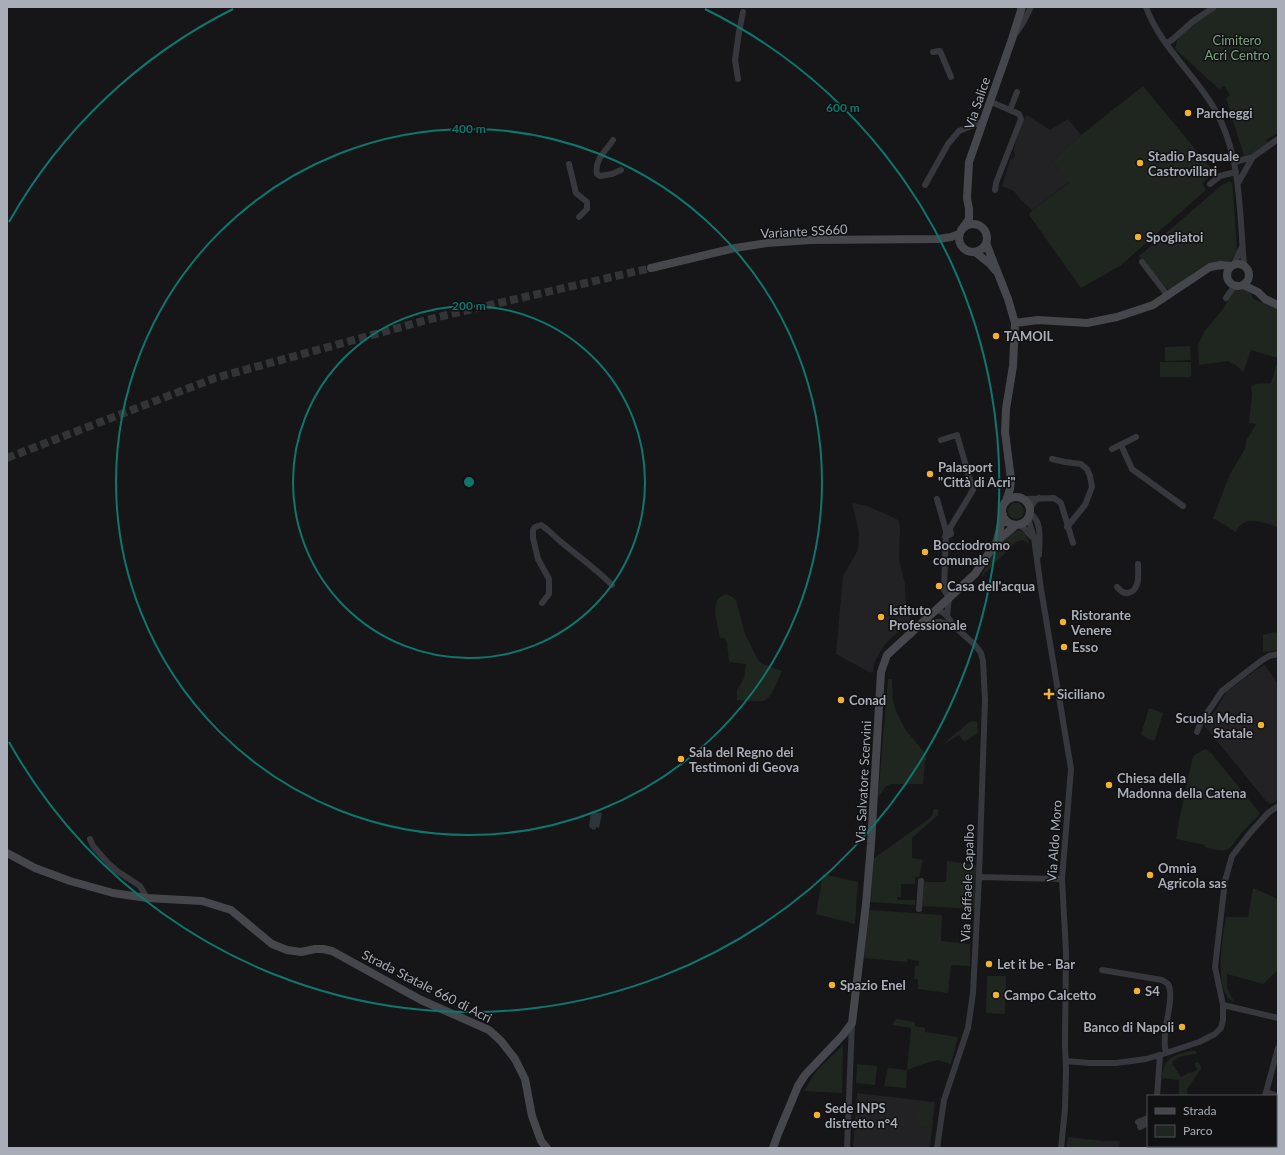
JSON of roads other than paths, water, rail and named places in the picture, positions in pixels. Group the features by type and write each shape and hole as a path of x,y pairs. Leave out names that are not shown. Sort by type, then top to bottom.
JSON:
{"main road":[{"name":"Via Salice","path":"969,209 967,198 970,162 1022,7"},
{"path":"938,239 952,243 967,251 975,252 982,249 987,239 986,232 976,224 969,209"},
{"path":"961,247 958,238 969,218 969,209"},
{"path":"960,232 968,225 976,224"},
{"name":"Variante SS660","path":"651,268 727,250 767,243 810,240 938,239 951,237 960,232"},
{"path":"986,243 999,274 1015,323 1014,349 1006,409 1005,432 1010,489 1003,508 1003,515 997,541"},
{"path":"975,252 990,264 999,274"},
{"path":"1015,323 1038,320 1087,324 1118,317 1154,305 1210,267 1220,269 1231,267 1238,263 1247,268 1258,292 1266,299 1278,305"},
{"path":"1231,267 1227,276 1236,284 1258,292"},
{"path":"1236,284 1247,281 1249,275"},
{"path":"1003,515 1008,522 1018,524 1024,523 1029,513 1028,504 1022,498 1010,479"},
{"path":"1006,502 1013,498 1022,498"},
{"path":"997,541 1018,524"},
{"name":"Via Salvatore Scervini","path":"852,1023 866,904 871,844 881,672 887,655 975,574 997,541"},
{"name":"Strada Statale 660 di Acri","path":"7,852 34,868 70,881 113,893 147,898 202,902 214,904 231,910 272,944 288,950 301,952 315,949 332,951 421,1000 490,1030 501,1041 515,1060 525,1079 532,1116 540,1141 547,1148"},
{"path":"773,1148 798,1086 805,1074 843,1035 852,1023"}],"street":[{"path":"1012,39 1031,7"},
{"path":"1146,7 1155,28 1209,100 1220,120 1234,162 1238,183 1244,265"},
{"path":"1166,44 1192,22 1214,7"},
{"path":"738,79 735,60 743,12"},
{"path":"933,52 940,51 951,77"},
{"path":"1010,110 1016,92"},
{"path":"991,102 1019,114 1021,119 996,183 995,190"},
{"path":"926,185 948,144 959,131 984,121"},
{"path":"1234,162 1253,157 1278,139"},
{"path":"613,140 599,159 595,168 596,174 600,176 612,174 621,170"},
{"path":"1238,183 1253,157"},
{"path":"569,164 576,193 587,202 587,209 579,217"},
{"path":"1210,184 1220,176 1236,172"},
{"path":"1231,267 1242,246"},
{"path":"1142,262 1168,296"},
{"path":"941,440 957,435 973,490 950,528 951,534 945,537"},
{"path":"1112,450 1136,438"},
{"path":"1121,445 1132,469 1183,506"},
{"path":"1052,459 1081,464 1090,476 1092,486 1085,505 1067,527"},
{"path":"1022,498 1054,498 1061,503 1073,543"},
{"path":"1039,575 1039,532 1037,521 1034,516 1029,513 1034,502 1040,498"},
{"path":"937,499 946,531 944,590 949,598 947,616"},
{"name":"Via Aldo Moro","path":"1029,513 1071,769 1062,879 1066,952 1066,1061 1065,1109 1061,1148"},
{"path":"1018,524 1034,538"},
{"path":"542,602 549,594 549,579 538,559 533,538 533,530 535,527 541,525 548,529 559,541 612,585"},
{"path":"1117,586 1124,593 1130,593 1137,587 1138,564"},
{"path":"936,610 947,616 954,626"},
{"path":"936,610 941,622"},
{"path":"924,622 941,622 954,626"},
{"name":"Via Raffaele Capalbo","path":"937,1148 944,1100 968,1028 973,993 979,877 985,700 983,661 981,653 975,645 954,626"},
{"path":"1197,732 1201,722 1222,691 1261,661 1269,656 1278,654"},
{"path":"1066,1061 1116,1063 1146,1059 1199,1042 1215,1034 1221,1028 1224,1005 1215,967 1225,881 1232,856 1268,813 1278,806"},
{"path":"90,839 93,846 108,863 117,871 140,886 147,898"},
{"path":"979,877 1001,876 1062,879"},
{"path":"918,909 921,881"},
{"path":"1102,970 1162,980 1168,984 1171,992 1157,1095"},
{"path":"1224,1005 1278,1018"},
{"path":"847,1148 852,1023"},
{"path":"1265,1094 1278,1048"},
{"path":"1147,1119 1139,1124 1147,1123"}],"tunnel":[{"path":"7,458 215,378 438,317 651,268"}],"place":[{"name":"Parcheggi","path":"1188,113"},
{"name":"Stadio Pasquale Castrovillari","path":"1140,163"},
{"name":"Spogliatoi","path":"1138,237"},
{"name":"TAMOIL","path":"996,336"},
{"name":"Palasport \"Città di Acri\"","path":"930,474"},
{"name":"Bocciodromo comunale","path":"925,552"},
{"name":"Casa dell'acqua","path":"939,586"},
{"name":"Istituto Professionale","path":"881,617"},
{"name":"Ristorante Venere","path":"1063,622"},
{"name":"Esso","path":"1064,647"},
{"name":"Siciliano","path":"1049,694"},
{"name":"Conad","path":"841,700"},
{"name":"Scuola Media Statale","path":"1261,725"},
{"name":"Sala del Regno dei Testimoni di Geova","path":"681,759"},
{"name":"Chiesa della Madonna della Catena","path":"1109,785"},
{"name":"Omnia Agricola sas","path":"1150,875"},
{"name":"Let it be - Bar","path":"989,964"},
{"name":"Spazio Enel","path":"832,985"},
{"name":"S4","path":"1137,991"},
{"name":"Campo Calcetto","path":"996,995"},
{"name":"Banco di Napoli","path":"1182,1027"},
{"name":"Sede INPS distretto n°4","path":"817,1115"}],"park label":[{"name":"Cimitero Acri Centro","path":"1237,48"}]}
